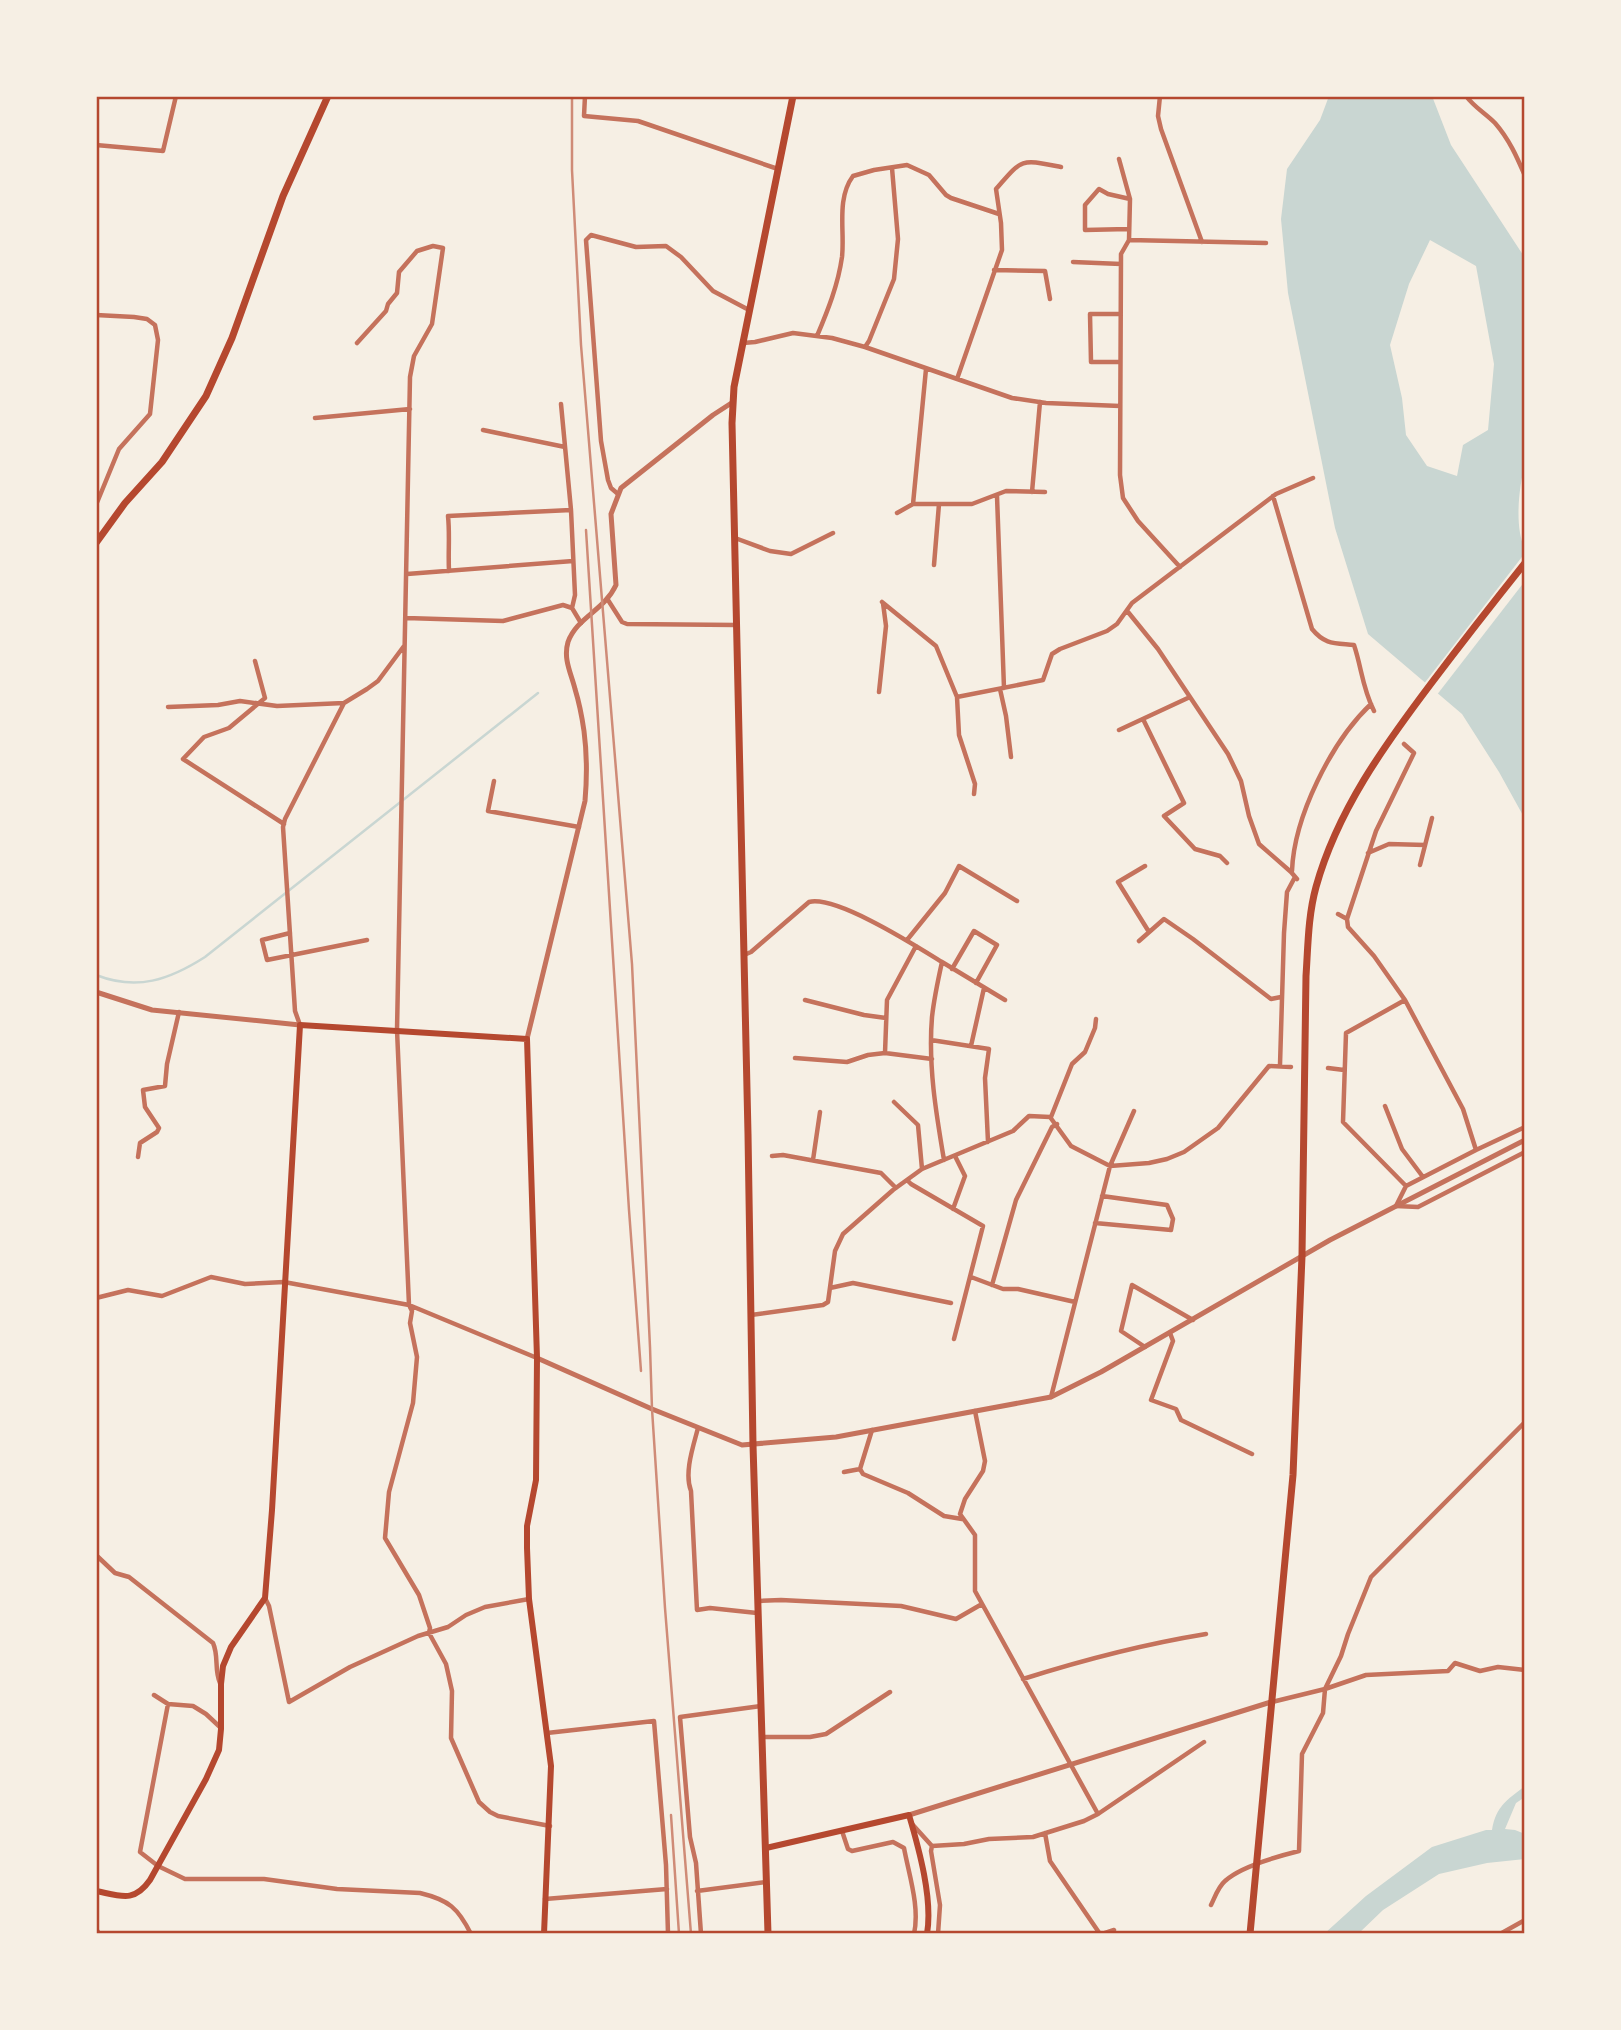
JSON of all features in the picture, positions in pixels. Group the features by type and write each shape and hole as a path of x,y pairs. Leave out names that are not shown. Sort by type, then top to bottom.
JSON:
{"highway":[{"path":"96,543 125,503 162,462 206,396 232,338 283,196 328,96"},
{"path":"768,1934 753,1445 733,402 793,96"},
{"path":"1250,1934 1293,1475 1302,1256 1306,976 1315,888 1333,839 1379,755 1525,563"}],"main road":[{"path":"96,1891 123,1896 138,1894 150,1880 206,1779 219,1750 223,1666 231,1647 265,1598 300,1025 527,1039 537,1358 536,1480 527,1526 529,1599 551,1766 544,1934"},
{"path":"766,1848 909,1815 928,1897 930,1914 927,1934"}],"street":[{"path":"96,145 163,151 176,96"},
{"path":"585,96 584,116 638,121 778,169"},
{"path":"1160,96 1158,116 1161,129 1202,242"},
{"path":"1466,96 1509,140 1525,176"},
{"path":"1119,159 1130,199 1129,240 1121,254 1119,314 1123,498 1138,522 1180,567"},
{"path":"957,379 1002,250 996,189 1017,165 1032,161 1061,167"},
{"path":"817,336 837,282 843,242 843,209 853,176 907,165 929,175 951,198 999,214"},
{"path":"865,347 894,279 898,239 892,167"},
{"path":"1128,229 1085,230 1085,205 1099,189 1130,199"},
{"path":"618,494 611,488 608,480 601,441 586,240 591,235 636,247 666,246 681,257 713,291 750,310"},
{"path":"1129,240 1266,243"},
{"path":"357,343 386,312 388,304 397,293 399,272 418,251 433,246 443,248 432,324 414,356 410,377 397,1030 412,1311 410,1323 417,1357 413,1404 389,1492 386,1538 419,1595 430,1628 429,1633 446,1664 452,1691 451,1738 479,1802 498,1816 550,1826"},
{"path":"1073,262 1121,264"},
{"path":"994,270 1045,271 1050,299"},
{"path":"1119,314 1090,314 1091,362 1120,362"},
{"path":"96,315 147,319 155,325 158,340 150,414 119,449 96,505"},
{"path":"743,343 793,333 817,336 865,347 998,394 1040,402 1121,406"},
{"path":"913,504 926,369"},
{"path":"527,1039 579,827 586,788 584,732 566,654 571,636 574,629 608,600 616,585 611,514 621,488 733,402"},
{"path":"1032,492 1040,402"},
{"path":"561,404 571,510 575,595 572,608"},
{"path":"315,418 410,409"},
{"path":"483,430 565,447"},
{"path":"957,697 1044,680 1052,654 1107,631 1128,612 1132,603 1273,496 1312,478"},
{"path":"897,513 913,504 972,504 1006,491 1045,492"},
{"path":"998,496 1002,688 1011,757"},
{"path":"1273,496 1312,629 1320,638 1354,645 1360,662 1361,679 1374,711"},
{"path":"934,565 939,504"},
{"path":"449,570 450,534 447,516 571,510"},
{"path":"734,537 770,551 791,554 833,533"},
{"path":"407,574 573,561"},
{"path":"608,600 622,622 627,624 736,625"},
{"path":"879,692 887,626 883,603 936,646 957,697 959,735 975,784 974,793"},
{"path":"406,618 503,621 564,605 572,608 581,623"},
{"path":"1128,612 1158,649 1228,754 1241,781 1259,844 1295,876"},
{"path":"168,707 218,705 240,701 276,706 344,703 378,681 405,646"},
{"path":"255,660 265,698 229,728 204,737 183,759 284,824"},
{"path":"1119,730 1190,697"},
{"path":"96,992 152,1010 300,1025 295,1011 284,824 344,703"},
{"path":"1280,1065 1287,892 1295,876 1292,856 1314,789 1331,754 1361,713 1371,704"},
{"path":"1143,719 1184,803 1164,816 1195,849 1220,856 1227,863"},
{"path":"1404,744 1414,753 1367,854 1347,919 1348,927 1374,956 1405,1000 1463,1108 1476,1150"},
{"path":"494,781 488,811 579,827"},
{"path":"1420,865 1432,818"},
{"path":"1367,854 1389,844 1425,845"},
{"path":"907,940 945,892 959,866 1017,901"},
{"path":"1145,866 1118,882 1149,932"},
{"path":"744,955 815,900 880,925 1005,1000"},
{"path":"1338,914 1347,919"},
{"path":"1139,941 1164,919 1271,999 1281,997"},
{"path":"952,969 974,931 997,945 976,983"},
{"path":"290,933 262,940 267,960 366,940"},
{"path":"885,1053 887,1000 916,946"},
{"path":"942,962 932,1016 931,1040 933,1094 944,1160"},
{"path":"971,1046 984,988"},
{"path":"804,1000 886,1018"},
{"path":"1405,1000 1346,1033 1343,1122 1406,1186"},
{"path":"138,1157 140,1143 159,1128 145,1107 143,1090 166,1086 167,1064 179,1012"},
{"path":"1051,1117 1072,1064 1085,1052 1096,1019"},
{"path":"931,1040 989,1049 985,1078 988,1142"},
{"path":"795,1058 846,1062 885,1053 932,1059"},
{"path":"751,1315 823,1305 828,1302 835,1251 842,1234 922,1169 1013,1131 1029,1116 1051,1117 1071,1146 1110,1166 1150,1163 1184,1152 1218,1128 1269,1066 1291,1067"},
{"path":"1328,1069 1344,1070"},
{"path":"894,1102 918,1125 922,1169"},
{"path":"1385,1106 1402,1149 1423,1177"},
{"path":"1051,1397 1110,1166 1134,1111"},
{"path":"813,1160 820,1112"},
{"path":"992,1285 1016,1200 1052,1127 1057,1124"},
{"path":"1396,1206 1406,1186 1525,1127"},
{"path":"96,1298 128,1290 162,1296 211,1277 245,1284 284,1282 410,1305 742,1445 835,1437 1051,1397 1171,1333 1302,1256 1525,1140"},
{"path":"1396,1206 1418,1207 1525,1152"},
{"path":"772,1156 783,1155 881,1173 896,1188"},
{"path":"953,1209 965,1176 954,1156"},
{"path":"907,1180 983,1226 954,1339"},
{"path":"1095,1223 1171,1230 1173,1219 1167,1206 1102,1196"},
{"path":"971,1276 1003,1289 1018,1289 1075,1302"},
{"path":"830,1288 853,1283 951,1303"},
{"path":"1145,1346 1121,1331 1132,1285 1193,1320"},
{"path":"1171,1333 1173,1341 1151,1400 1176,1409 1181,1420 1252,1454"},
{"path":"975,1411 985,1461 983,1471 965,1499 960,1514 975,1535 975,1591 1098,1814"},
{"path":"1211,1905 1227,1879 1278,1856 1298,1851 1302,1754 1323,1713 1325,1689 1341,1656 1371,1577 1525,1422"},
{"path":"698,1428 688,1484 691,1491 697,1611 710,1608 758,1614"},
{"path":"872,1430 860,1469 863,1474 908,1493 944,1516 962,1519"},
{"path":"844,1472 860,1469"},
{"path":"96,1555 115,1573 128,1577 214,1643 217,1651 216,1674 221,1684"},
{"path":"265,1598 289,1702 351,1667 448,1627 466,1615 485,1607 529,1599"},
{"path":"758,1601 901,1606 956,1619 982,1604"},
{"path":"1023,1679 1145,1646 1206,1634"},
{"path":"909,1815 1366,1675 1448,1671 1455,1663 1480,1671 1498,1667 1525,1670"},
{"path":"762,1737 810,1737 826,1734 890,1692"},
{"path":"154,1695 168,1704 193,1706 221,1729"},
{"path":"168,1704 139,1852 158,1866 185,1879 264,1880 337,1889 434,1896 459,1912 471,1934"},
{"path":"701,1934 680,1717 761,1706"},
{"path":"547,1734 654,1721 668,1866 668,1934"},
{"path":"912,1825 932,1846 1033,1837 1098,1814 1204,1742"},
{"path":"842,1830 848,1849 852,1851 893,1842 904,1848 916,1912 914,1934"},
{"path":"1045,1833 1050,1861 1101,1934 1114,1930"},
{"path":"932,1846 940,1905 938,1934"},
{"path":"697,1891 767,1882"},
{"path":"545,1899 667,1889"},
{"path":"1500,1934 1525,1920"}],"shaded area":[{"path":"1329,96 1432,96 1451,145 1525,258 1525,464 1519,495 1519,519 1525,549 1525,819 1462,714 1368,634 1335,528 1288,293 1281,219 1287,169 1320,120","holes":["1430,240 1476,266 1494,364 1488,430 1463,445 1457,476 1427,466 1406,435 1402,398 1390,345 1409,284"]},
{"path":"1525,1786 1525,1797 1516,1803 1505,1829 1525,1834 1525,1859 1487,1863 1439,1874 1383,1910 1358,1934 1324,1934 1366,1896 1432,1847 1492,1830 1499,1809"}],"pier":[{"path":"1525,553 1525,581 1436,696 1423,685"}],"waterway":[{"path":"96,975 125,982 152,981 179,972 205,957 538,693"}],"railway":[{"path":"572,96 572,170 581,345 632,964 652,1409 691,1934"},
{"path":"586,530 641,1371"},
{"path":"671,1815 679,1934"}]}
